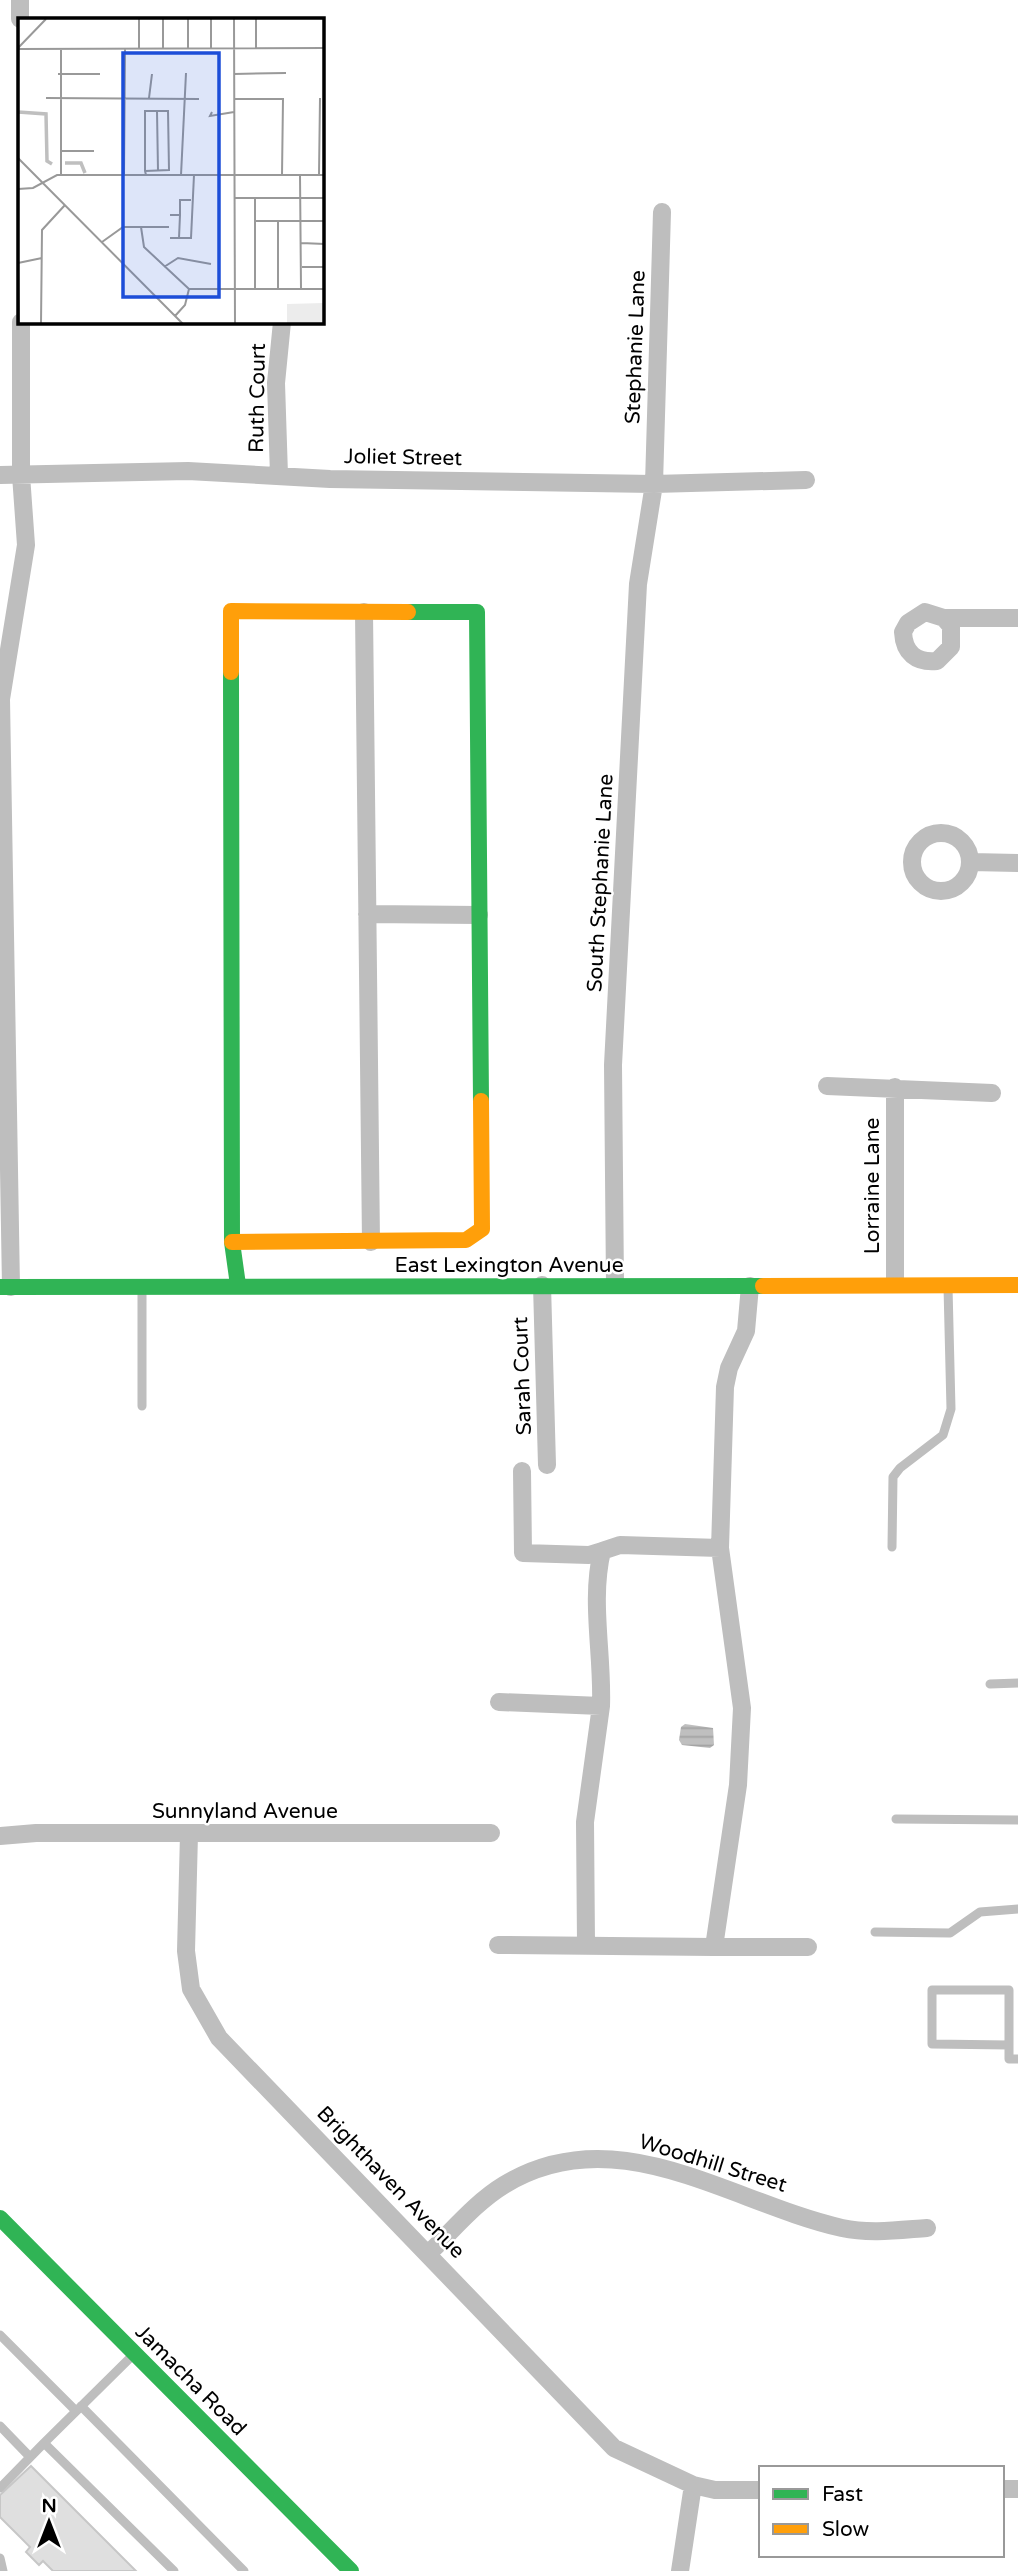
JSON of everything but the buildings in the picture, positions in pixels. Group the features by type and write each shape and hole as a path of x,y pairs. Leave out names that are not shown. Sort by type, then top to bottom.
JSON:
{"street":[{"path":"20,0 20,18"},
{"name":"Stephanie Lane","path":"654,484 662,212"},
{"path":"5,1287 1,699 26,545 21,475 21,324"},
{"name":"Ruth Court","path":"279,475 276,383 282,324"},
{"name":"Joliet Street","path":"0,475 188,471 330,479 654,484 806,480"},
{"name":"South Stephanie Lane","path":"615,1285 613,1065 639,584 654,484"},
{"path":"232,1242 466,1240 482,1229 477,612 230,611 232,1242 238,1284"},
{"path":"364,612 371,1241"},
{"path":"944,618 1018,618"},
{"path":"971,862 1018,863"},
{"path":"367,914 479,915"},
{"name":"Lorraine Lane","path":"827,1086 992,1093"},
{"name":"Lorraine Lane","path":"895,1087 895,1284"},
{"name":"East Lexington Avenue","path":"5,1287 238,1284 1018,1285"},
{"name":"Sarah Court","path":"542,1285 547,1465"},
{"path":"714,1947 738,1786 742,1708 720,1548 725,1387 729,1368 746,1331 750,1286"},
{"path":"522,1471 523,1553 589,1555 620,1545 720,1548"},
{"path":"586,1944 585,1822 601,1706 603,1674 596,1576 603,1551"},
{"path":"499,1702 601,1706"},
{"name":"Sunnyland Avenue","path":"0,1836 36,1833 491,1833"},
{"name":"Brighthaven Avenue","path":"189,1834 186,1951 191,1989 215,2031 614,2448 693,2485 715,2490 759,2490"},
{"path":"498,1945 808,1947"},
{"name":"Woodhill Street","path":"429,2253 489,2195 507,2183 544,2167 585,2159 649,2163 840,2227 881,2231 927,2228"},
{"name":"Jamacha Road","path":"2,2223 351,2571"},
{"path":"680,2571 693,2485"}],"lane":[{"path":"142,1285 142,1406"},
{"path":"892,1547 893,1477 900,1468 943,1435 951,1409 948,1285"},
{"path":"990,1684 1018,1683"},
{"path":"896,1819 1018,1820"},
{"path":"876,1932 950,1933 980,1912 1018,1909"},
{"path":"1009,2045 932,2044 932,1990 1009,1990 1009,2045 1009,2059 1018,2059"},
{"path":"0,2334 244,2571"},
{"path":"0,2488 135,2353"},
{"path":"0,2427 30,2457"},
{"path":"44,2443 174,2571"},
{"path":"0,2558 3,2571"}],"shaded area":[{"path":"685,1724 713,1728 714,1745 710,1748 682,1745 679,1740 681,1727"}],"traffic: fast":[{"path":"408,612 477,612 481,1101"},
{"path":"231,672 232,1242 238,1285"},
{"path":"0,1287 763,1286"},
{"path":"0,2218 351,2571"}],"traffic: slow":[{"path":"231,672 231,611 408,612"},
{"path":"232,1242 466,1240 482,1229 481,1101"},
{"path":"763,1286 1018,1285"}]}
